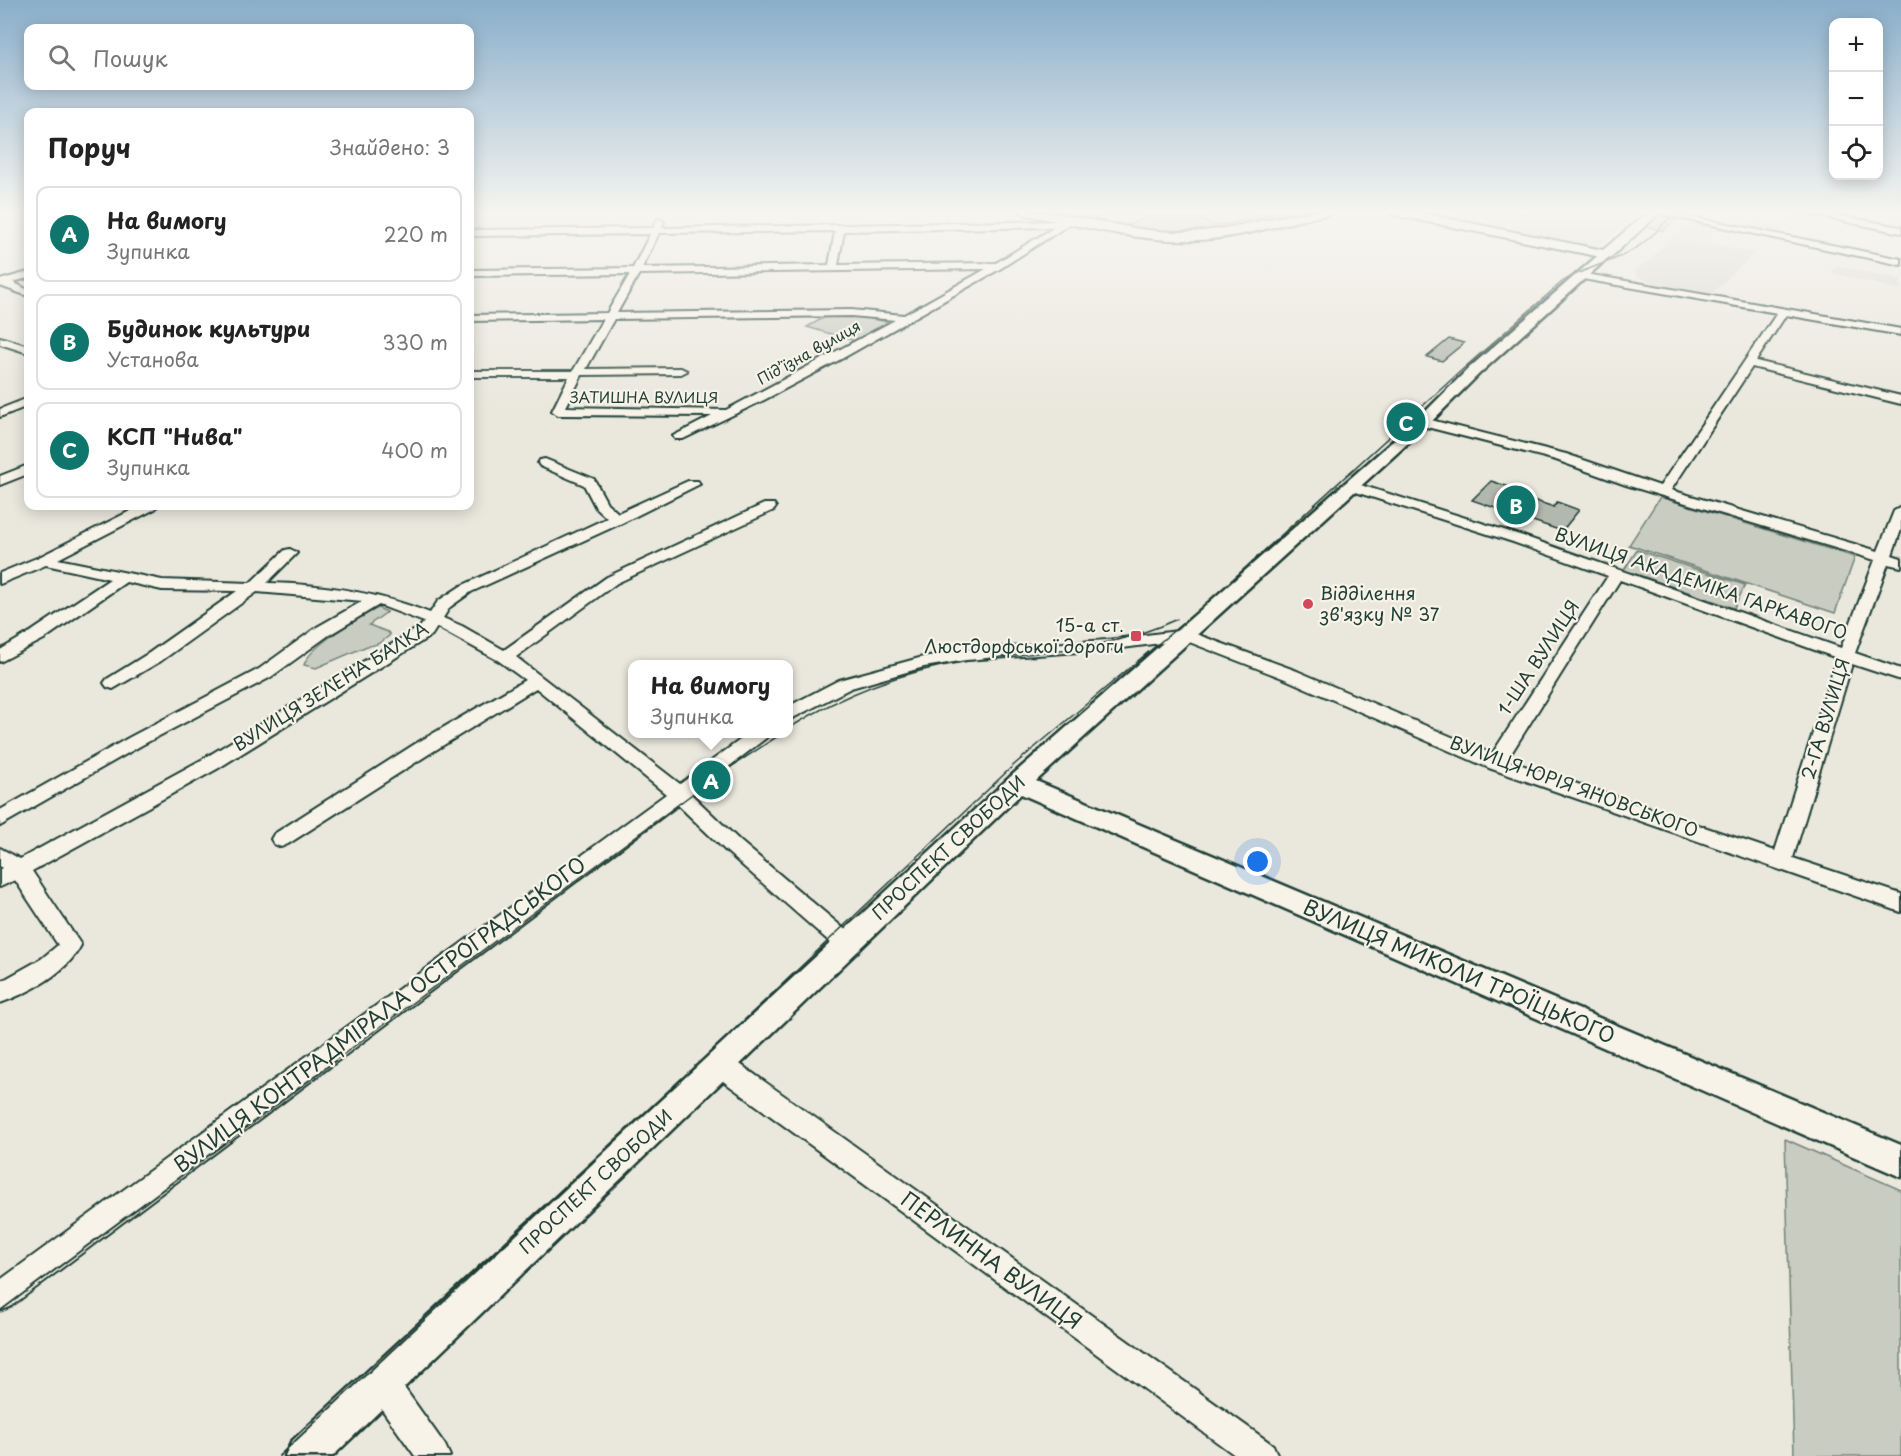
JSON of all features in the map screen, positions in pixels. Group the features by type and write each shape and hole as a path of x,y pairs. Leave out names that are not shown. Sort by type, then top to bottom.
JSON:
{"street":[{"name":"ЗАТИШНА ВУЛИЦЯ","path":"632,279 577,373 559,412 731,413"},
{"name":"Підʼїзна вулиця","path":"679,436 731,413 974,279"},
{"name":"ПРОСПЕКТ СВОБОДИ","path":"305,1456 1018,783 1423,422 1474,371 1577,279"},
{"path":"1597,279 1901,332"},
{"path":"2,282 24,291"},
{"path":"1663,492 1783,312"},
{"path":"474,318 851,314 903,318"},
{"path":"0,339 24,348"},
{"path":"8,354 24,350"},
{"path":"1750,363 1901,400"},
{"path":"474,374 681,371"},
{"path":"0,413 24,404"},
{"path":"1423,422 1554,455 1663,492 1901,563"},
{"path":"545,464 589,482 601,505 616,520"},
{"path":"0,481 24,471"},
{"name":"ВУЛИЦЯ ЗЕЛЕНА БАЛКА","path":"9,873 210,764 418,636 436,620 444,604 466,589 693,484"},
{"name":"ВУЛИЦЯ АКАДЕМІКА ГАРКАВОГО","path":"1351,486 1518,539 1901,675"},
{"path":"505,657 612,580 769,507"},
{"path":"0,579 44,560 142,510"},
{"name":"2-ГА ВУЛИЦЯ","path":"1782,861 1846,656 1901,511"},
{"path":"113,683 156,657 255,586 290,553"},
{"path":"44,560 121,578 185,587 255,586 317,590 376,600 436,620 505,657 537,680 678,793 732,846 847,944"},
{"name":"1-ША ВУЛИЦЯ","path":"1496,763 1616,575"},
{"path":"0,657 39,635 121,578"},
{"path":"0,819 136,741 265,673 323,631 376,600"},
{"path":"793,711 845,684 923,662 966,655 1107,645 1185,635"},
{"name":"ВУЛИЦЯ ЮРІЯ ЯНОВСЬКОГО","path":"1185,635 1291,675 1496,763 1901,903"},
{"path":"281,839 422,749 537,680"},
{"name":"ВУЛИЦЯ КОНТРАДМІРАЛА ОСТРОГРАДСЬКОГО","path":"0,1297 754,738"},
{"name":"ВУЛИЦЯ МИКОЛИ ТРОЇЦЬКОГО","path":"1018,783 1901,1161"},
{"path":"0,856 9,873 70,945 67,952 57,960 0,993"},
{"name":"ПЕРЛИННА ВУЛИЦЯ","path":"720,1065 1262,1456"},
{"path":"382,1383 434,1456"}],"shaded area":[{"path":"1643,279 1727,279 1709,296 1667,289"},
{"path":"1855,279 1901,279 1901,290"},
{"path":"825,317 867,317 889,323 855,341 807,327"},
{"path":"1660,497 1855,557 1835,613 1629,545"},
{"path":"1637,550 1745,585 1734,608 1624,570"},
{"path":"378,608 387,612 369,625 388,632 390,635 385,639 316,668 304,665 315,649 325,641"},
{"path":"1785,1139 1901,1190 1901,1456 1794,1456"}],"building":[{"path":"1449,339 1464,343 1442,361 1427,357"},
{"path":"1491,481 1513,488 1509,492 1554,507 1557,502 1579,510 1562,531 1472,500"}],"tram line":[{"path":"700,1062 1015,764 1208,602 1463,369 1568,279"},
{"path":"793,726 851,695 894,678 963,662 1098,644 1150,630 1177,619"},
{"path":"333,1062 711,780 775,738"},
{"path":"0,1311 335,1061"},
{"path":"279,1456 701,1061"}],"place":[{"name":"КСП \"Нива\"","path":"1406,422"},
{"name":"Будинок культури","path":"1516,505"},
{"name":"Відділення зв'язку № 37","path":"1308,604"},
{"name":"15-а ст. Люстдорфської дороги","path":"1136,636"},
{"name":"На вимогу","path":"711,780"}]}
